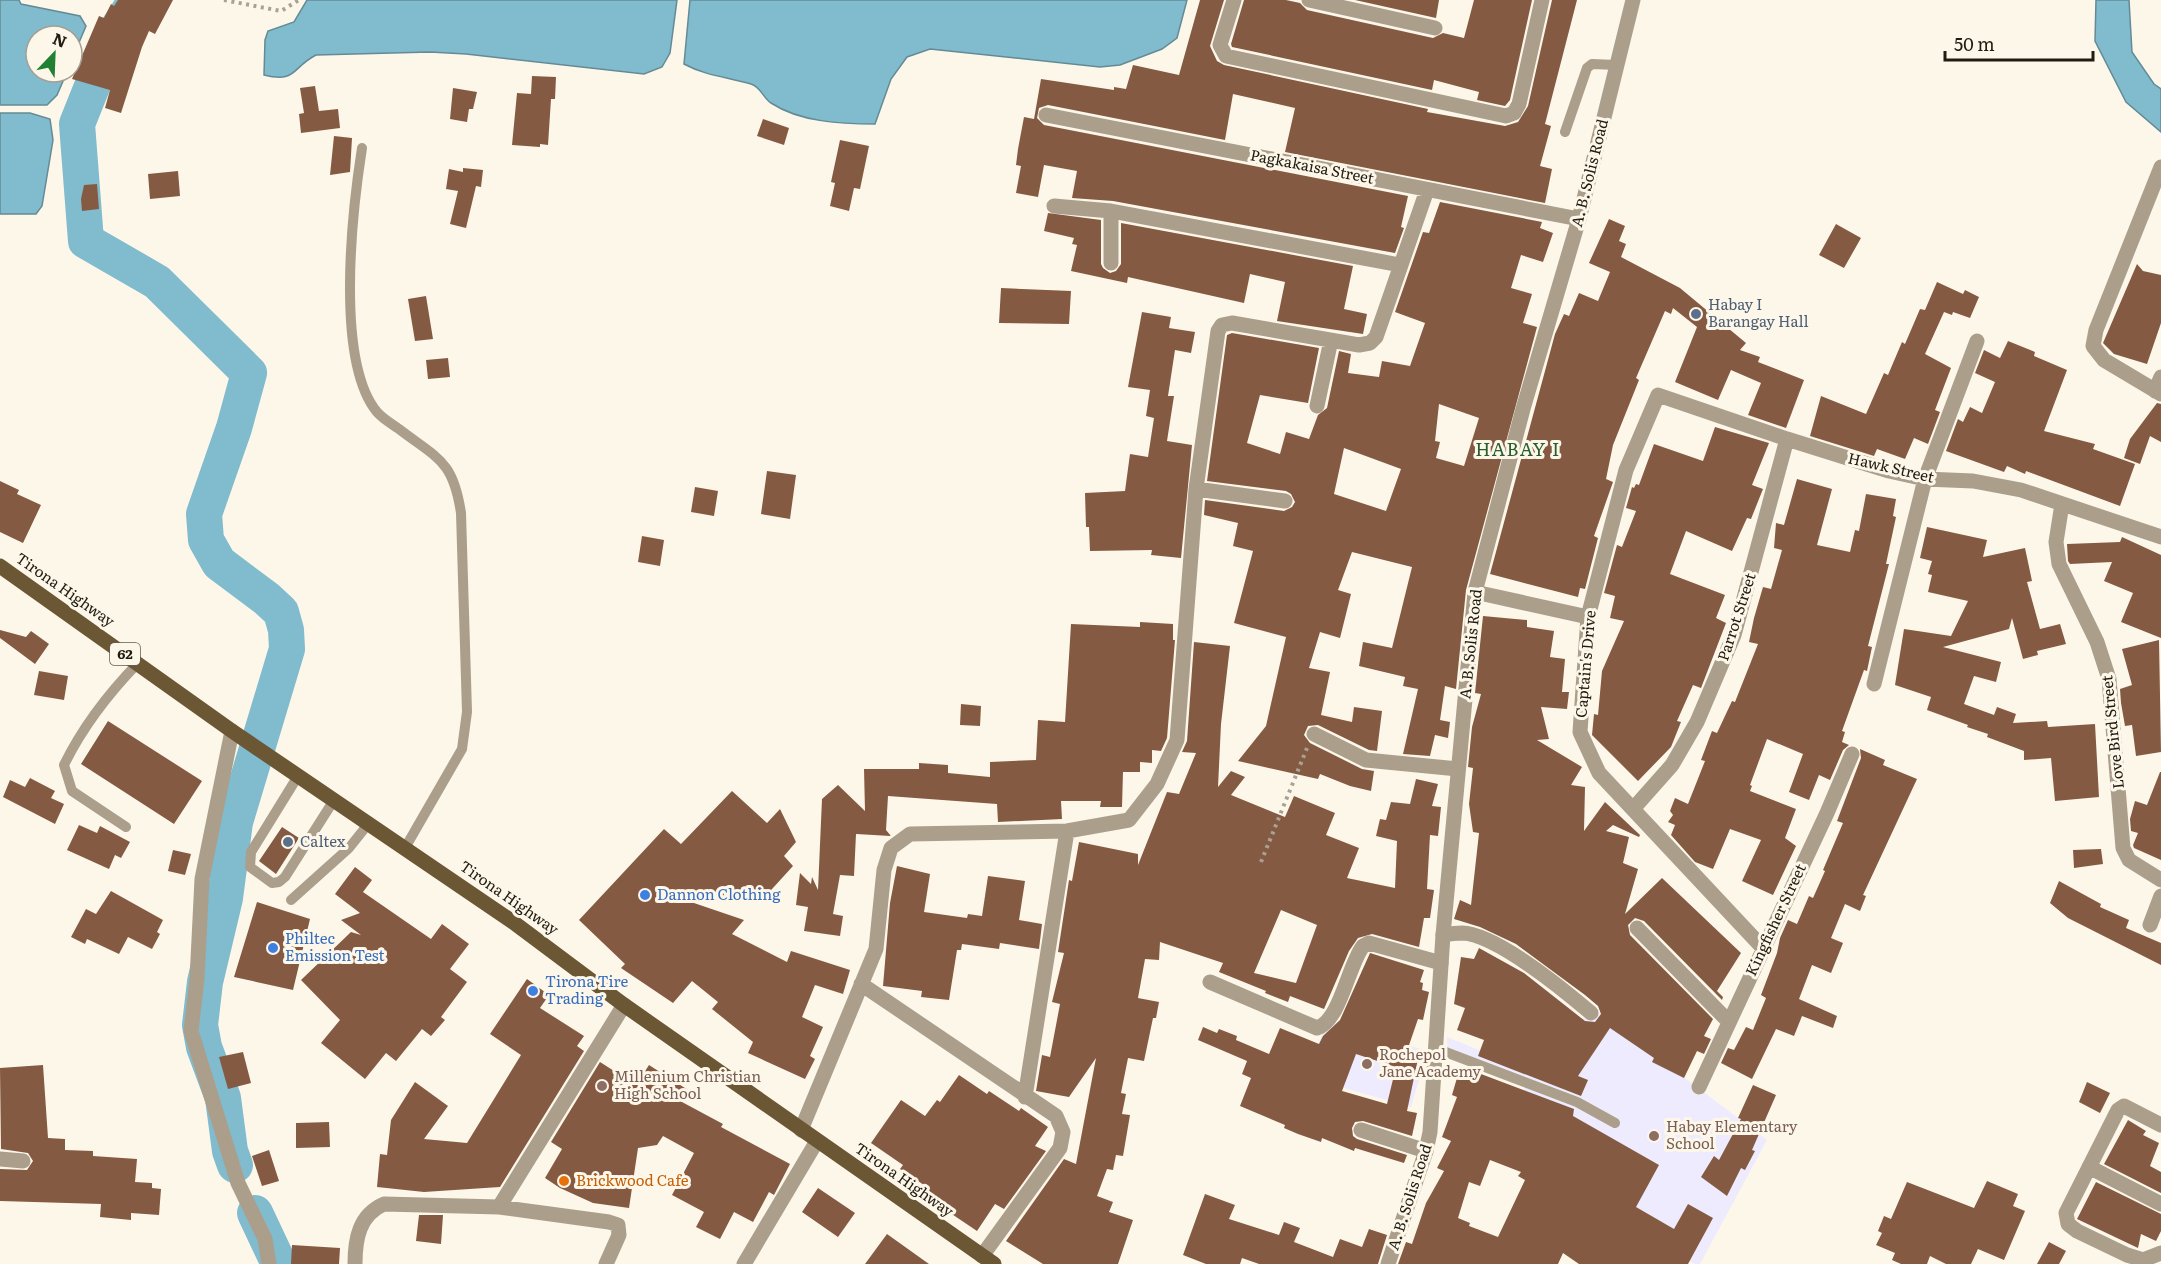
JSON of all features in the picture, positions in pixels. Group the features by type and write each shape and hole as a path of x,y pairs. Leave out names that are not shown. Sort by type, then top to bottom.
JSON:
{"main road":[{"name":"Tirona Highway","path":"0,566 279,764 513,922 624,1005 988,1260"}],"street":[{"path":"1234,0 1220,45 1226,56 1506,116 1514,113 1519,105 1542,0"},
{"path":"1309,0 1435,28"},
{"name":"A. B. Solis Road","path":"1388,1264 1426,1151 1433,1099 1443,935 1475,592 1522,409 1579,219 1633,0"},
{"name":"Pagkakaisa Street","path":"1046,115 1579,219"},
{"path":"2159,388 2104,360 2093,346 2096,330 2161,167"},
{"path":"801,1130 876,949 884,870 891,848 910,834 1067,831 1128,820 1157,783 1177,740 1196,489 1215,341 1222,325 1232,323 1359,345 1370,343 1376,338 1427,190"},
{"path":"1054,206 1111,211 1400,265"},
{"path":"1111,211 1111,262"},
{"path":"1317,406 1331,340"},
{"path":"1874,684 1925,479 1977,341"},
{"name":"Hawk Street","path":"1658,394 1787,440 1925,479 1973,481 2021,490 2161,537"},
{"name":"Captain's Drive","path":"1658,394 1626,470 1588,617 1580,732 1599,773 1763,948"},
{"name":"Parrot Street","path":"1633,809 1672,765 1697,722 1730,645 1787,440"},
{"path":"1196,489 1285,501"},
{"name":"Love Bird Street","path":"2062,504 2056,542 2060,564 2097,642 2109,679 2123,848 2129,860 2161,880"},
{"path":"1475,592 1588,617"},
{"path":"232,731 202,879 197,979 191,1031 238,1183 265,1239 268,1264"},
{"path":"1314,734 1366,760 1458,769"},
{"name":"Kingfisher Street","path":"1699,1087 1827,813 1852,754"},
{"path":"1025,1097 1067,831"},
{"path":"2150,925 2161,896"},
{"path":"1636,928 1729,1022"},
{"path":"1443,935 1463,933 1476,936 1508,952 1537,970 1591,1013"},
{"path":"1210,982 1317,1028 1324,1026 1332,1015 1363,946 1369,943 1441,963"},
{"path":"861,984 1056,1116 1063,1132 1060,1149 988,1260"},
{"path":"500,1207 624,1005"},
{"path":"2161,1125 2124,1106 2118,1110 2066,1213 2068,1224 2077,1231 2127,1255 2143,1260 2161,1253"},
{"path":"1361,1130 1426,1151"},
{"path":"744,1264 817,1141"},
{"path":"0,1160 23,1161"},
{"path":"2089,1167 2161,1204"},
{"path":"355,1264 355,1247 362,1221 371,1210 384,1204 500,1207 594,1219 618,1225 619,1235 606,1264"}],"lane":[{"path":"1565,132 1587,68 1592,64 1617,64"},
{"path":"362,148 352,210 350,316 363,392 379,414 443,462 457,485 461,513 467,712 462,748 405,848"},
{"path":"126,827 72,791 64,765 77,738 105,698 138,663"},
{"path":"298,776 251,852 250,867 272,883 285,878 334,800"},
{"path":"291,900 349,848 369,823"},
{"path":"1435,1048 1577,1101 1616,1123"}],"path":[{"path":"224,0 281,11 299,0"},
{"path":"1261,862 1314,734"}],"shaded area":[{"name":"Habay Elementary School","path":"1590,1006 1767,1140 1700,1264 1695,1264 1530,1166 1513,1114 1526,1085 1448,1056 1447,1037 1550,1079"},
{"name":"Rochepol Jane Academy","path":"1327,1022 1428,1051 1411,1107 1305,1077"}],"water":[{"path":"0,0 19,0 21,4 80,16 86,26 84,31 84,24 24,24 24,84 62,84 57,95 47,105 0,105"},
{"path":"307,0 677,0 670,53 662,67 644,74 430,52 316,55 288,76 264,75 265,40 268,31 294,22"},
{"path":"690,0 1187,0 1177,38 1162,49 1120,65 1100,67 930,49 907,57 891,79 875,124 821,121 795,114 771,103 754,85 709,74 684,64"},
{"path":"2096,0 2129,0 2132,52 2154,84 2161,89 2161,132 2126,102 2095,41"},
{"path":"0,113 30,113 50,119 53,140 42,206 36,214 0,214"}],"building":[{"path":"118,0 173,0 155,34 149,31 121,113 105,108 110,90 84,82 84,51 99,16 104,18 111,4 114,6"},
{"path":"1200,0 1224,0 1210,46 1217,61 1224,65 1428,109 1427,112 1505,126 1518,122 1528,106 1552,0 1577,0 1545,124 1551,126 1540,166 1552,169 1545,203 1285,152 1295,108 1233,94 1225,140 1048,105 1039,108 1037,118 1044,125 1408,196 1401,227 1404,228 1395,253 1113,201 1072,198 1077,171 1044,165 1038,197 1016,193 1021,166 1016,165 1024,117 1034,119 1041,79 1114,90 1114,87 1126,89 1133,65 1179,75"},
{"path":"1244,0 1286,0 1300,3 1307,10 1433,38 1443,33 1464,38 1474,0 1532,0 1510,100 1505,106 1477,100 1479,92 1434,80 1432,90 1232,47"},
{"path":"1355,0 1439,0 1436,18"},
{"path":"532,76 556,77 555,99 551,99 548,145 540,144 540,147 512,145 517,93 531,94"},
{"path":"315,86 319,111 338,109 340,128 301,133 299,114 304,113 300,88"},
{"path":"453,88 477,92 473,109 469,109 467,122 450,119"},
{"path":"763,119 789,128 784,145 757,136"},
{"path":"334,136 352,138 350,172 330,175"},
{"path":"840,140 869,146 860,189 854,188 849,211 830,206 835,183 831,182"},
{"path":"463,168 483,170 481,187 476,186 466,228 450,224 458,191 446,189 449,169 463,172"},
{"path":"178,171 180,196 150,199 148,174"},
{"path":"97,184 99,209 82,211 81,199 84,185"},
{"path":"1440,202 1542,222 1540,228 1553,233 1543,262 1521,255 1511,288 1532,294 1523,323 1537,327 1466,590 1456,689 1445,686 1440,720 1450,722 1448,738 1435,735 1430,756 1403,754 1418,689 1403,686 1405,677 1359,666 1363,642 1392,648 1412,567 1352,552 1338,590 1351,594 1340,638 1320,632 1309,668 1330,672 1321,715 1352,722 1354,707 1382,711 1377,751 1369,750 1318,725 1308,726 1304,735 1310,743 1362,769 1374,771 1371,791 1350,786 1320,774 1318,779 1238,761 1266,726 1286,637 1234,623 1253,551 1233,546 1238,523 1204,515 1205,500 1284,511 1292,507 1295,502 1291,494 1286,491 1207,481 1227,335 1232,333 1319,348 1308,403 1260,395 1247,443 1280,454 1286,432 1309,439 1318,415 1327,408 1339,351 1351,354 1348,373 1379,377 1382,361 1410,366 1425,323 1395,312 1423,232 1429,233","holes":["1439,404 1479,418 1464,466 1436,458 1440,442 1435,441","1344,448 1401,469 1386,511 1334,494"]},
{"path":"1048,213 1101,220 1101,264 1110,273 1116,271 1121,264 1121,223 1353,266 1344,309 1367,314 1363,334 1277,321 1285,282 1250,274 1244,303 1128,277 1127,283 1071,271 1077,245 1072,244 1074,238 1044,231"},
{"path":"1609,219 1625,226 1619,241 1626,244 1621,257 1680,288 1746,343 1740,350 1760,357 1758,362 1804,380 1786,428 1748,415 1761,383 1731,370 1718,400 1675,382 1697,327 1673,308 1671,314 1665,311 1636,378 1639,380 1613,445 1606,479 1613,482 1594,536 1598,538 1585,589 1580,588 1578,597 1490,574 1555,334 1564,314 1569,316 1579,293 1598,301 1610,272 1589,263"},
{"path":"1836,224 1861,238 1844,268 1819,255"},
{"path":"2137,264 2143,271 2161,275 2161,323 2147,364 2114,354 2103,343"},
{"path":"1937,282 1963,294 1965,290 1979,297 1970,318 1953,312 1952,315 1944,312 1925,354 1951,368 1935,410 1940,412 1928,444 1914,438 1905,459 1877,449 1874,456 1810,436 1821,396 1866,414 1884,373 1888,375 1902,342 1905,344 1920,309 1925,310"},
{"path":"1001,288 1071,291 1069,324 999,323"},
{"path":"426,296 433,339 415,341 408,299"},
{"path":"1142,312 1171,317 1169,328 1195,332 1191,353 1175,350 1168,396 1174,396 1167,441 1192,445 1181,558 1151,555 1152,550 1090,551 1089,527 1086,527 1085,493 1125,491 1130,454 1148,457 1154,418 1146,416 1150,390 1128,387"},
{"path":"2008,341 2035,352 2034,356 2067,370 2044,431 2095,444 2093,449 2135,464 2120,506 2026,471 2025,474 2007,466 2004,472 1946,451 1958,419 1963,422 1970,407 1982,413 1995,382 1975,373 1984,350 2000,358"},
{"path":"448,358 450,377 428,379 426,360"},
{"path":"2157,403 2161,404 2161,442 2150,436 2140,464 2124,458 2130,439"},
{"path":"1715,427 1769,443 1752,485 1763,489 1751,519 1747,518 1732,551 1686,531 1670,574 1725,595 1716,618 1726,623 1701,688 1693,685 1677,721 1681,722 1671,747 1638,781 1592,735 1594,714 1598,715 1602,671 1624,621 1610,618 1615,596 1604,593 1617,545 1622,547 1636,511 1626,508 1632,487 1639,485 1654,444 1703,461"},
{"path":"767,471 796,475 790,519 761,514"},
{"path":"1797,479 1832,489 1817,545 1850,552 1855,530 1859,531 1866,494 1896,499 1893,516 1896,517 1886,564 1889,564 1868,646 1872,647 1867,671 1864,670 1842,731 1845,732 1842,742 1849,745 1843,750 1830,780 1819,775 1809,800 1789,792 1803,754 1767,739 1750,785 1752,786 1750,791 1796,809 1785,838 1796,846 1773,895 1742,881 1761,840 1730,829 1713,869 1695,862 1671,835 1675,825 1668,822 1673,815 1670,811 1675,798 1688,804 1705,761 1701,760 1712,731 1717,733 1732,701 1735,702 1758,644 1749,642 1754,618 1763,587 1771,589 1782,550 1774,548 1776,523 1784,525"},
{"path":"0,481 19,490 17,494 41,505 23,543 0,532"},
{"path":"695,487 718,491 714,516 691,512"},
{"path":"1927,527 1987,540 1983,557 2025,548 2032,581 2027,582 2040,629 2060,624 2066,644 2037,651 2038,655 2023,659 2012,618 2009,629 1943,647 2001,662 1996,682 1974,676 1964,704 1994,715 1997,707 2016,714 2013,723 2047,721 2048,727 2095,724 2099,797 2055,801 2051,758 2024,760 2024,751 1987,737 1988,734 1967,727 1968,725 1927,710 1931,697 1895,685 1904,629 1951,636 1968,601 1928,592 1932,575 1928,574 1932,561 1920,558"},
{"path":"642,536 664,540 660,566 638,562"},
{"path":"2122,537 2161,555 2161,638 2121,622 2133,593 2104,581 2112,562 2070,564 2068,561 2067,544 2120,542"},
{"path":"1483,616 1527,620 1527,627 1554,631 1550,657 1565,659 1562,692 1569,692 1567,709 1541,707 1549,739 1537,740 1582,767 1571,785 1585,787 1584,831 1605,802 1640,835 1639,837 1613,825 1606,831 1629,837 1623,863 1638,869 1625,914 1662,878 1741,953 1717,991 1723,997 1722,1000 1644,921 1635,918 1628,925 1630,935 1713,1019 1704,1036 1711,1039 1704,1054 1697,1051 1684,1078 1652,1062 1654,1058 1610,1028 1578,1076 1588,1080 1581,1096 1478,1056 1484,1040 1457,1030 1465,1008 1454,1004 1461,957 1474,959 1479,948 1524,973 1585,1021 1595,1022 1601,1014 1598,1006 1585,995 1516,944 1480,927 1454,919 1460,900 1471,905 1479,833 1473,832 1469,804 1473,768 1468,767 1472,727 1481,694 1475,693"},
{"path":"1140,622 1173,624 1173,640 1175,640 1167,738 1161,751 1152,750 1152,763 1140,762 1140,772 1123,772 1122,807 1100,807 1101,801 1061,801 1062,819 998,822 997,804 888,796 886,830 891,836 856,834 854,876 840,875 833,914 843,916 840,936 804,931 808,907 796,905 800,873 811,884 812,877 818,890 822,799 838,785 865,811 864,769 919,769 919,763 948,765 948,773 990,777 990,762 1036,760 1038,720 1065,722 1071,624 1140,627"},
{"path":"0,630 26,637 31,631 49,644 35,664 0,638"},
{"path":"2159,640 2161,752 2136,756 2132,725 2125,726 2121,703 2120,689 2132,685 2122,649"},
{"path":"1194,642 1230,646 1221,724 1218,787 1231,771 1245,777 1231,795 1285,817 1294,796 1335,813 1326,835 1359,848 1347,878 1395,888 1397,841 1376,836 1380,819 1386,820 1391,802 1410,804 1416,779 1438,784 1432,806 1441,807 1438,836 1430,835 1427,889 1434,890 1430,918 1424,918 1419,947 1372,934 1358,938 1349,951 1324,1009 1290,996 1288,1002 1265,993 1266,991 1219,972 1223,963 1160,942 1159,960 1145,959 1138,998 1159,1002 1156,1018 1153,1018 1144,1061 1128,1058 1121,1093 1126,1094 1122,1114 1130,1115 1123,1156 1116,1155 1113,1170 1107,1169 1097,1196 1113,1202 1109,1212 1133,1220 1118,1264 1043,1264 1006,1241 1064,1159 1076,1164 1096,1058 1069,1097 1036,1091 1042,1055 1050,1057 1060,1004 1052,1002 1064,953 1058,952 1069,880 1072,881 1079,842 1138,854 1138,865 1167,792 1179,794 1196,753 1182,752 1187,741","holes":["1281,910 1317,925 1296,983 1254,973"]},
{"path":"39,671 68,676 64,700 34,695"},
{"path":"961,704 981,706 980,726 960,725"},
{"path":"108,721 202,781 174,824 81,764"},
{"path":"1860,749 1885,760 1883,765 1917,779 1863,895 1866,896 1860,911 1845,904 1831,938 1843,943 1831,973 1812,965 1799,999 1837,1016 1833,1028 1802,1016 1794,1036 1776,1029 1752,1079 1721,1063 1728,1048 1734,1050 1746,1027 1753,1030 1766,998 1761,995 1788,920 1797,924 1809,896 1813,898 1825,871 1823,870 1843,823 1837,821 1861,758"},
{"path":"2160,772 2161,860 2134,848 2138,833 2131,831 2130,819 2135,801 2147,805"},
{"path":"30,778 55,791 51,798 64,804 55,824 3,797 10,780 25,787"},
{"path":"732,791 767,823 780,809 796,842 784,856 793,866 762,900 690,891 688,901 744,920 732,934 787,962 791,951 850,970 843,994 815,985 802,1017 823,1027 810,1056 815,1059 805,1079 748,1053 753,1042 712,1009 718,1002 692,981 673,1003 621,968 625,964 579,920 664,829 681,844"},
{"path":"79,825 97,833 100,826 130,842 121,858 115,855 109,869 67,850"},
{"path":"282,827 299,838 276,874 259,861"},
{"path":"2101,849 2103,864 2074,868 2073,850"},
{"path":"173,850 191,854 185,875 168,871"},
{"path":"897,866 930,874 924,912 967,918 968,914 982,916 988,876 1025,881 1019,920 1042,924 1039,949 1000,943 999,949 962,944 961,950 957,950 949,1000 921,997 922,991 883,986 890,903"},
{"path":"355,867 372,880 363,892 431,939 442,924 469,944 450,969 467,982 441,1017 445,1020 431,1036 422,1029 396,1061 386,1053 365,1079 321,1043 340,1020 301,980 351,932 361,935 341,920 360,913 335,894"},
{"path":"2059,881 2101,904 2100,907 2129,920 2126,928 2161,943 2161,965 2068,918 2050,903"},
{"path":"111,891 163,920 157,932 160,934 152,949 128,937 119,954 87,939 85,944 71,937 86,909 96,914"},
{"name":"Philtec Emission Test","path":"257,902 310,919 293,990 234,977"},
{"path":"1370,953 1424,970 1420,982 1423,983 1422,990 1429,992 1423,1020 1418,1019 1407,1051 1419,1054 1407,1111 1417,1113 1412,1136 1363,1121 1355,1122 1352,1128 1353,1136 1357,1139 1407,1155 1404,1163 1355,1148 1354,1151 1322,1138 1321,1142 1284,1128 1285,1125 1240,1106 1251,1078 1242,1074 1247,1061 1198,1040 1203,1027 1217,1033 1219,1029 1237,1036 1236,1040 1269,1054 1280,1028 1319,1044 1323,1036 1340,1020","holes":["1356,1054 1396,1067 1387,1104 1342,1091"]},
{"path":"527,979 549,995 540,1008 584,1036 577,1046 584,1051 500,1187 424,1192 377,1187 380,1154 387,1155 391,1120 415,1082 448,1106 424,1139 467,1143 521,1055 490,1034"},
{"path":"243,1052 251,1083 228,1089 219,1057"},
{"path":"600,1062 636,1085 649,1065 688,1090 682,1102 723,1124 721,1127 790,1164 774,1195 769,1192 753,1222 734,1212 720,1239 696,1227 704,1212 672,1195 694,1153 663,1136 657,1145 638,1148 629,1208 593,1203 560,1188 545,1178 562,1149 551,1142"},
{"path":"43,1065 48,1138 65,1139 65,1150 93,1151 93,1156 137,1159 135,1182 152,1183 152,1188 161,1189 159,1215 131,1213 131,1220 100,1217 101,1204 0,1201 0,1169 27,1170 33,1161 28,1153 1,1149 0,1068"},
{"path":"1459,1071 1472,1075 1473,1071 1574,1109 1573,1116 1659,1165 1636,1207 1674,1229 1688,1204 1713,1218 1688,1264 1579,1264 1563,1253 1558,1264 1398,1264 1406,1242 1412,1244 1426,1203 1444,1171 1437,1168 1451,1141 1442,1137 1457,1097 1452,1095","holes":["1490,1160 1521,1172 1518,1176 1525,1180 1498,1237 1469,1226 1470,1223 1458,1218 1469,1182 1480,1186"]},
{"path":"959,1075 987,1094 989,1091 1019,1111 1021,1108 1048,1127 1035,1146 1046,1151 1004,1209 995,1204 977,1231 922,1194 927,1187 900,1169 903,1165 871,1143 901,1100 925,1116 937,1100 940,1102"},
{"path":"2087,1082 2110,1093 2100,1113 2079,1102"},
{"path":"1753,1085 1776,1095 1752,1150 1755,1151 1745,1170 1741,1168 1727,1196 1701,1177 1714,1156 1719,1160 1741,1119 1738,1118"},
{"path":"2128,1120 2146,1131 2143,1135 2159,1143 2150,1166 2161,1172 2161,1193 2104,1164"},
{"path":"329,1122 330,1147 296,1148 296,1123"},
{"path":"269,1150 279,1181 262,1186 252,1156"},
{"path":"1987,1181 2018,1194 2013,1206 2025,1211 2004,1260 1978,1249 1971,1264 1946,1264 1930,1256 1927,1264 1901,1264 1892,1260 1895,1253 1876,1245 1882,1233 1878,1231 1884,1216 1891,1219 1907,1182 1974,1208"},
{"path":"2096,1182 2161,1214 2161,1231 2156,1241 2141,1234 2138,1248 2077,1219"},
{"path":"818,1188 855,1213 838,1237 802,1212"},
{"path":"1205,1194 1235,1205 1229,1219 1279,1235 1284,1222 1300,1228 1294,1242 1333,1257 1340,1239 1362,1247 1369,1229 1387,1235 1378,1264 1259,1264 1242,1258 1240,1264 1206,1264 1183,1255"},
{"path":"419,1215 443,1215 441,1244 416,1241"},
{"path":"887,1234 929,1264 865,1264"},
{"path":"2049,1242 2066,1251 2059,1264 2037,1264"},
{"path":"292,1245 340,1248 339,1264 291,1264"}],"waterway":[{"path":"136,0 111,39 77,124 86,241 157,282 249,373 234,428 204,514 206,540 219,563 281,612 286,630 287,649 235,822 225,898 205,982 200,1025 204,1047 223,1098 230,1151 235,1165"},
{"path":"255,1213 279,1264"}],"place":[{"name":"Habay I Barangay Hall","path":"1696,314"},
{"name":"Caltex","path":"288,842"},
{"name":"Dannon Clothing","path":"645,895"},
{"name":"Philtec Emission Test","path":"273,948"},
{"name":"Tirona Tire Trading","path":"533,991"},
{"name":"Rochepol Jane Academy","path":"1367,1064"},
{"name":"Millenium Christian High School","path":"602,1086"},
{"name":"Habay Elementary School","path":"1654,1136"},
{"name":"Brickwood Cafe","path":"564,1181"}],"district":[{"name":"HABAY I","path":"1518,450"}]}
